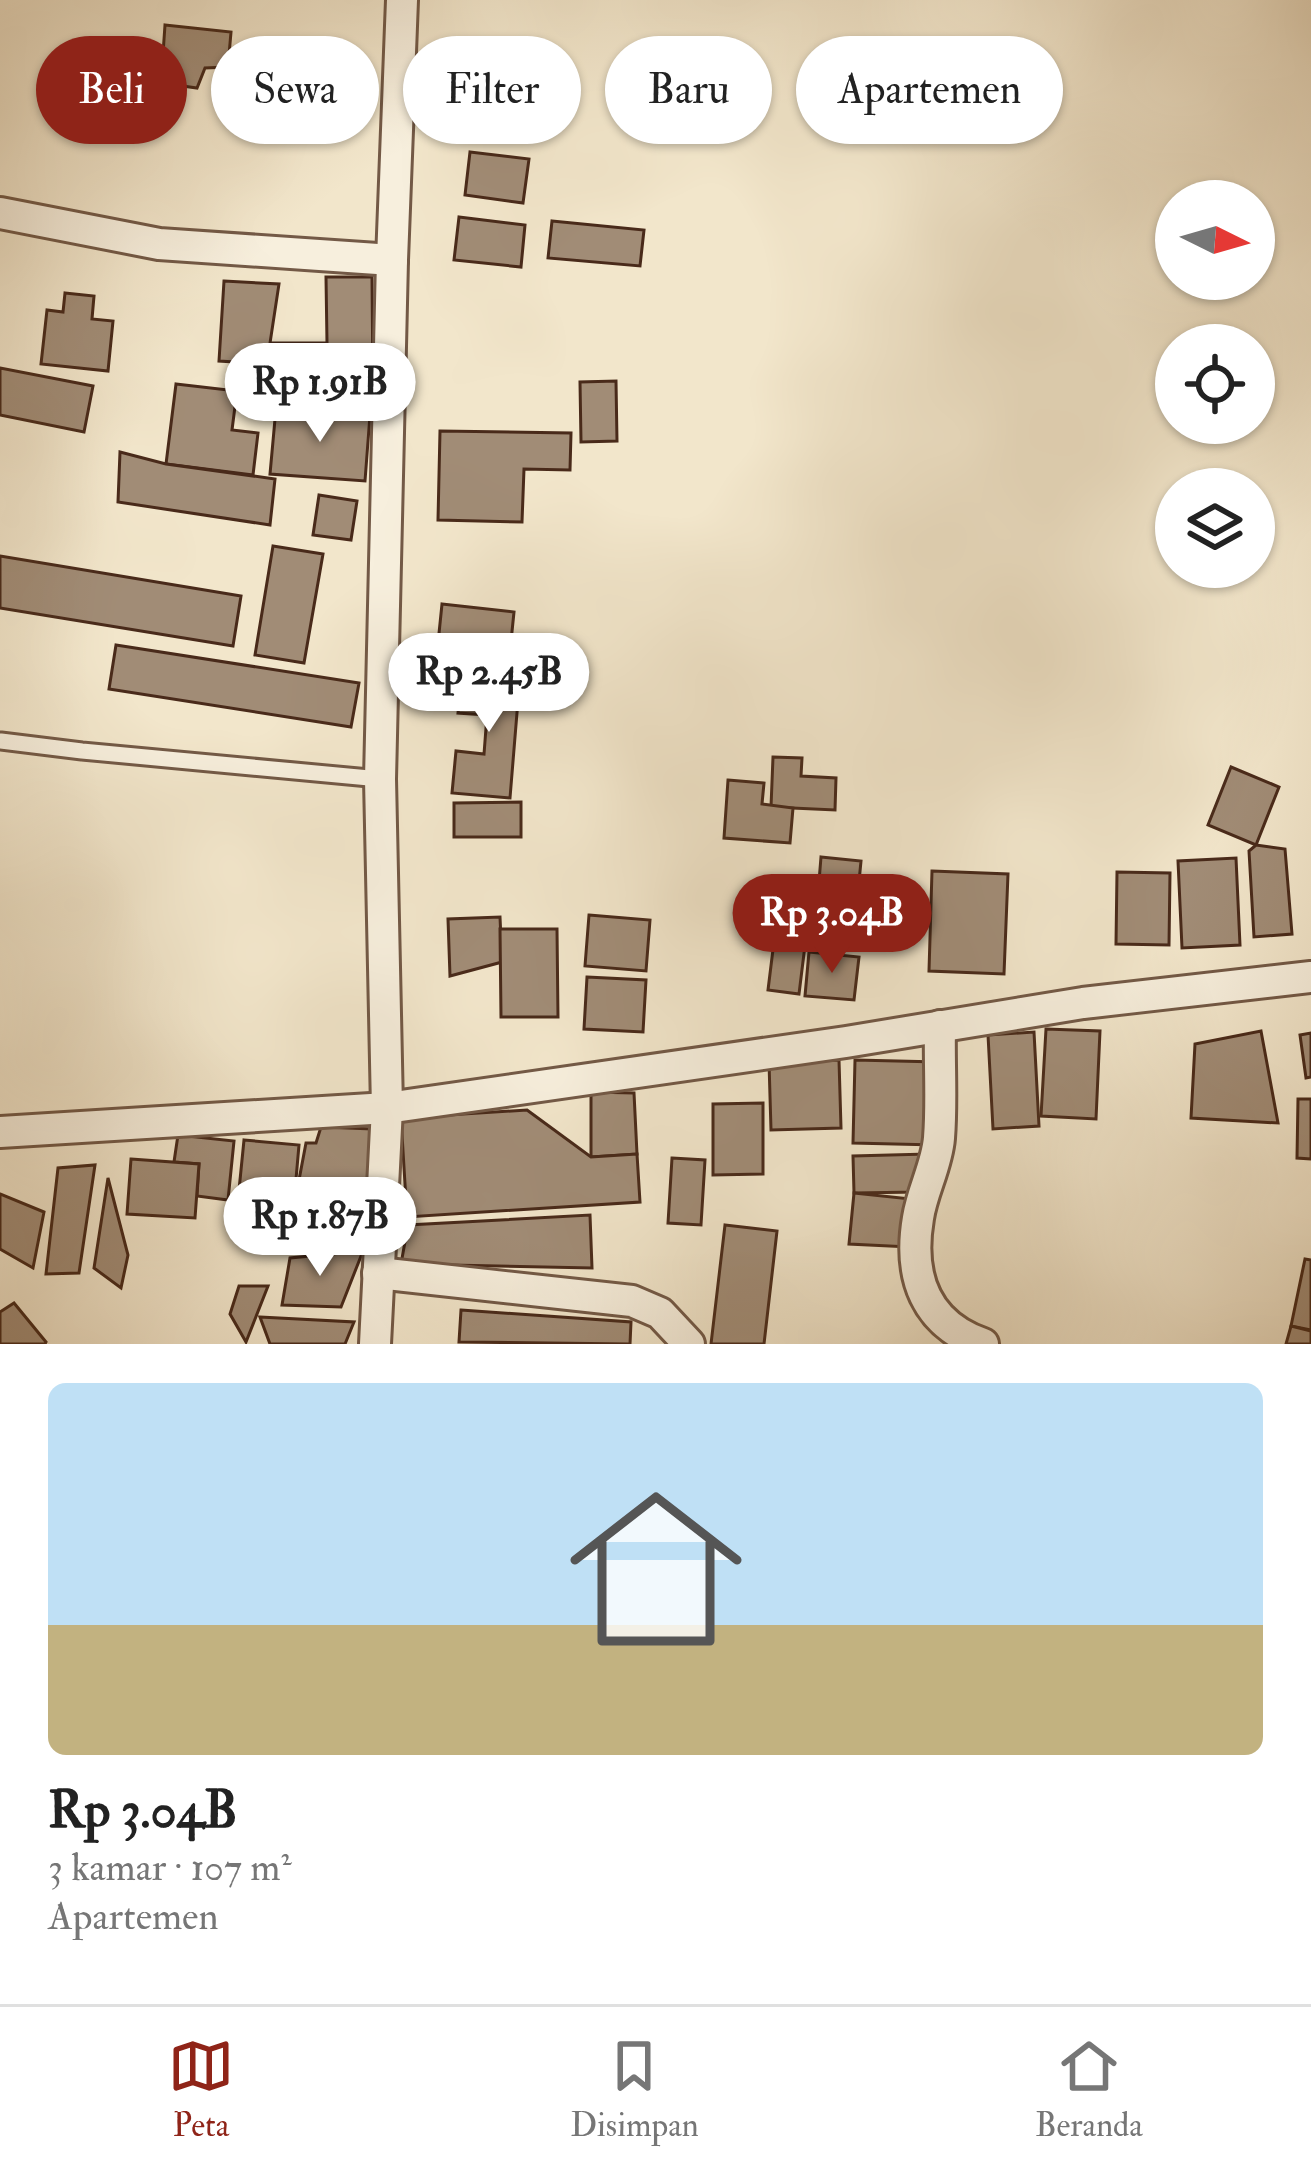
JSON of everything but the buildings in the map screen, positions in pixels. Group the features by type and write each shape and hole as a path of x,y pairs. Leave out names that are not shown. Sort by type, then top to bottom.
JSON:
{"street":[{"path":"375,1344 387,1108 380,779 402,0"},
{"path":"0,213 158,244 392,260"},
{"path":"0,1132 387,1108 1083,1003 1311,976"},
{"path":"940,1026 939,1141 918,1216 917,1269 927,1303 941,1322 983,1344"},
{"path":"378,1273 632,1301 660,1313 689,1344"}],"lane":[{"path":"1,740 82,752 380,779"}]}
